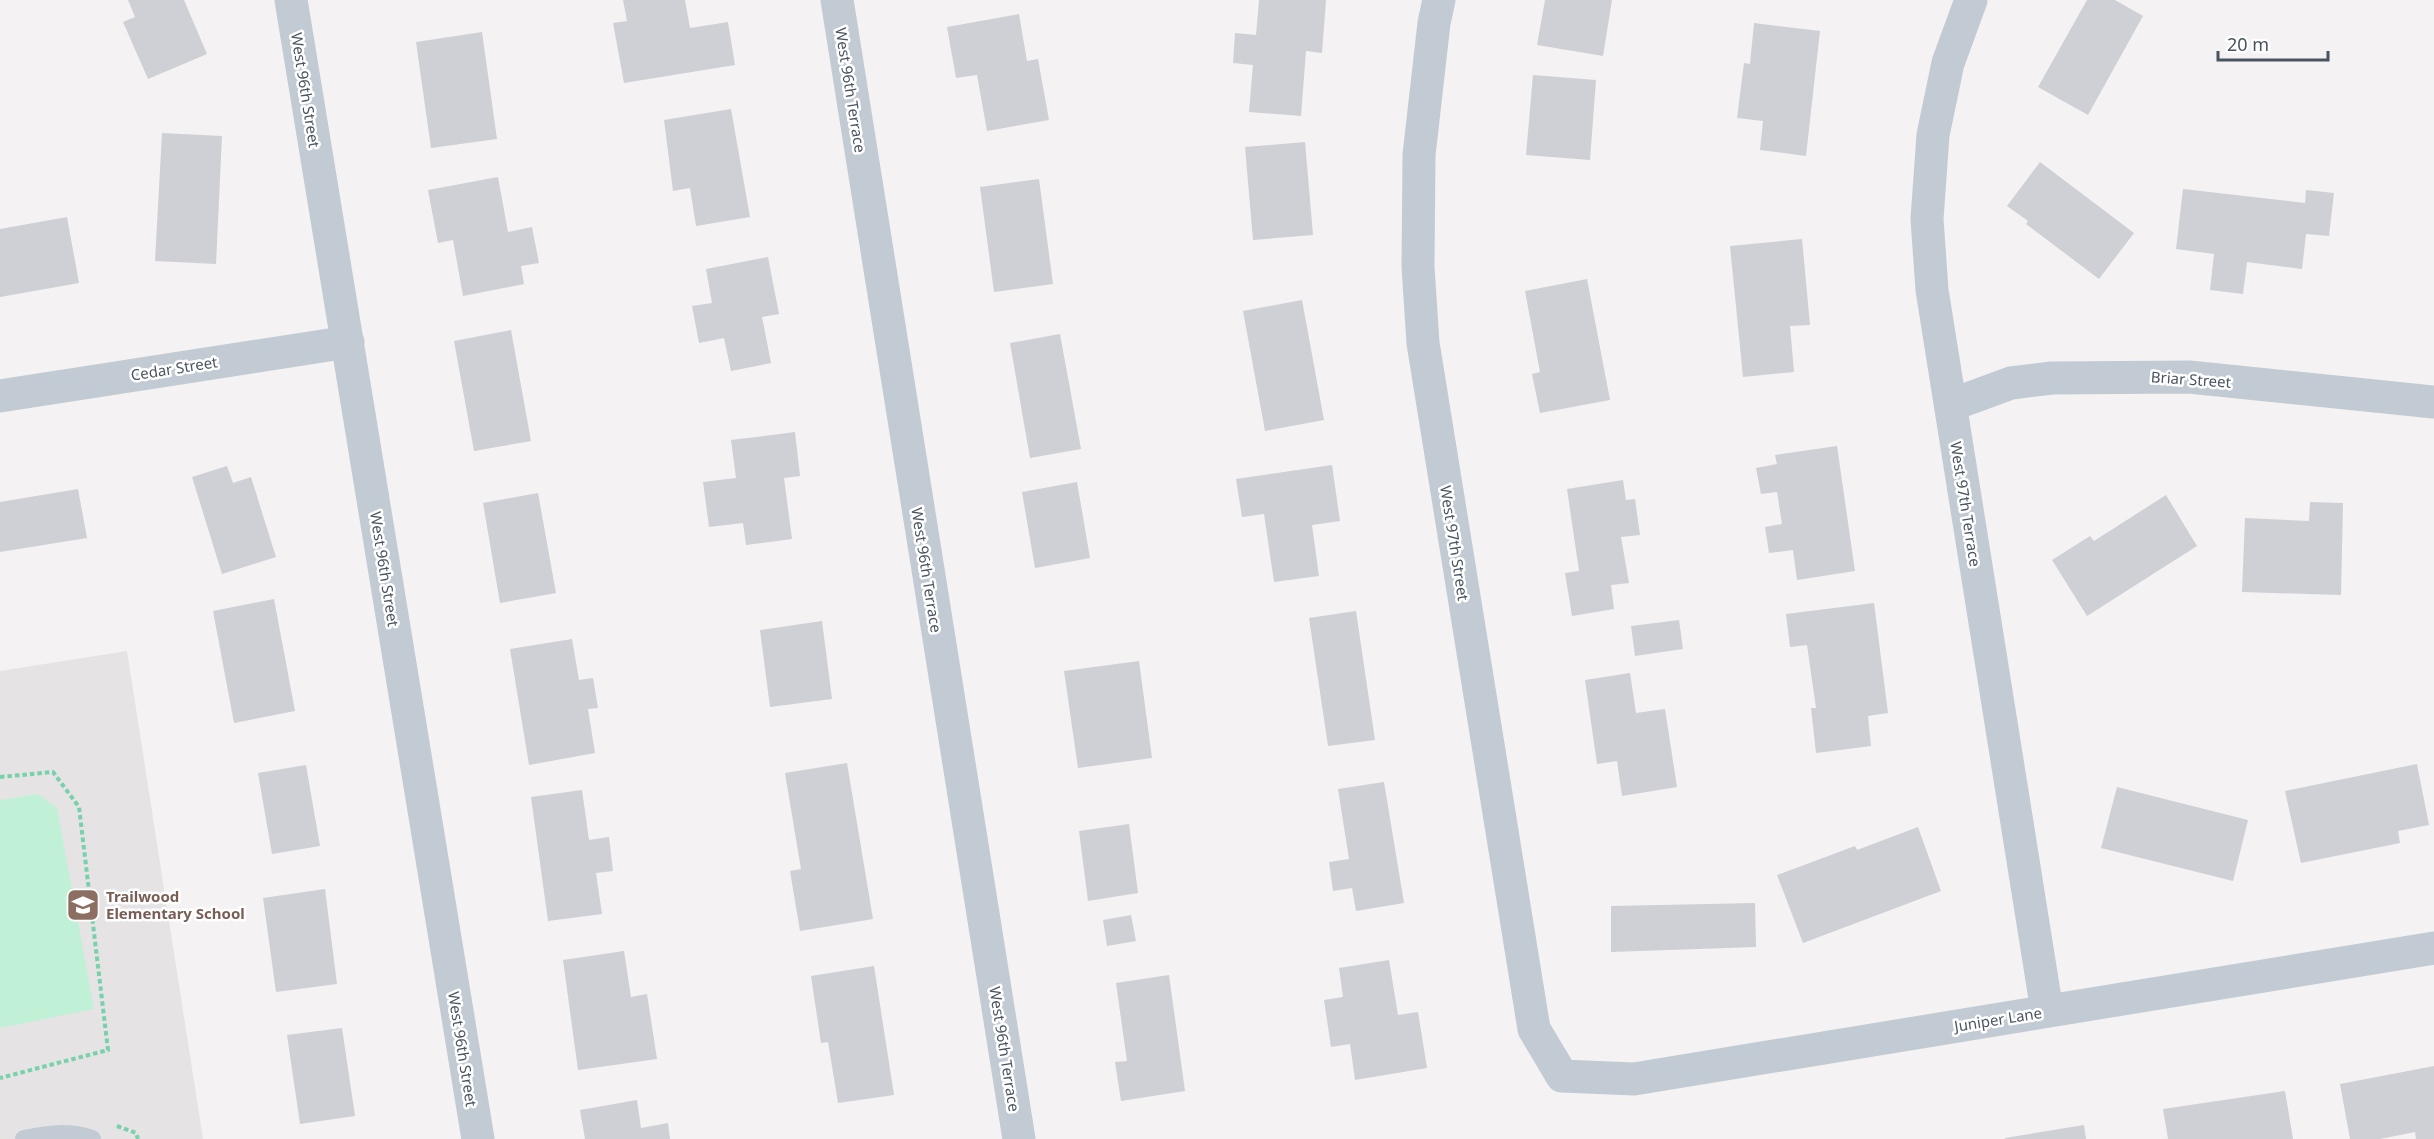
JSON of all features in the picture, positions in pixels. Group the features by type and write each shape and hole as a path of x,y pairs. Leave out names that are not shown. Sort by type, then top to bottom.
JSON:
{"street":[{"name":"West 96th Street","path":"291,0 478,1139"},
{"name":"West 96th Terrace","path":"837,0 1019,1139"},
{"name":"West 97th Street","path":"1439,0 1434,23 1419,155 1418,267 1423,343 1534,1029 1562,1076"},
{"name":"West 97th Terrace","path":"1971,0 1948,63 1933,135 1927,219 1932,290 2047,1011"},
{"name":"Cedar Street","path":"0,396 348,342"},
{"name":"Briar Street","path":"1951,405 2011,383 2052,378 2151,376 2200,378 2434,402"},
{"name":"Juniper Lane","path":"1562,1076 1634,1079 2434,948"}],"lane":[{"path":"24,1139 53,1133 79,1134 92,1139"}],"path":[{"path":"0,777 53,772 79,807 108,1050 0,1078"}],"shaded area":[{"name":"Trailwood Elementary School","path":"127,651 203,1139 0,1139 0,671"}],"green space":[{"path":"38,794 57,808 94,1009 0,1028 0,800"}],"building":[{"path":"128,0 184,0 207,54 148,79 123,22 135,17"},
{"path":"623,0 685,0 690,28 728,22 735,65 624,83 613,23 627,21"},
{"path":"1259,0 1326,0 1322,53 1306,51 1301,116 1249,112 1253,65 1233,63 1235,33 1256,35"},
{"path":"1545,0 1612,0 1603,56 1537,45"},
{"path":"2087,0 2115,0 2143,16 2088,115 2038,87"},
{"path":"1019,14 1027,61 1038,59 1049,120 987,131 977,75 956,78 947,27"},
{"path":"1754,23 1820,31 1806,156 1760,150 1763,121 1737,118 1744,63 1750,64"},
{"path":"482,32 497,139 431,148 416,42"},
{"path":"1533,75 1596,80 1590,160 1526,155"},
{"path":"731,109 750,217 696,226 690,188 673,191 664,120"},
{"path":"162,133 222,136 216,264 155,261"},
{"path":"1305,142 1313,235 1253,240 1245,147"},
{"path":"2040,162 2134,233 2099,279 2026,224 2028,221 2007,206"},
{"path":"498,177 508,232 532,227 539,263 521,266 524,284 463,296 453,240 438,243 428,190"},
{"path":"1039,179 1053,284 994,292 980,187"},
{"path":"2183,189 2305,203 2306,190 2334,193 2329,236 2306,234 2302,269 2247,262 2243,294 2210,290 2214,254 2176,249"},
{"path":"67,217 79,283 0,297 0,229"},
{"path":"1802,239 1810,325 1790,326 1794,372 1743,377 1730,246"},
{"path":"768,257 779,314 762,317 771,363 731,371 724,338 699,343 692,306 712,303 706,269"},
{"path":"1587,279 1610,400 1540,413 1532,374 1540,372 1525,291"},
{"path":"1302,300 1324,420 1265,431 1243,311"},
{"path":"511,330 531,441 474,451 454,341"},
{"path":"1060,334 1081,449 1030,458 1010,343"},
{"path":"795,432 800,476 784,478 792,539 746,545 743,523 709,527 703,482 736,478 731,440"},
{"path":"1837,446 1855,571 1797,580 1793,550 1769,553 1765,527 1782,524 1777,492 1761,494 1756,468 1777,464 1775,455"},
{"path":"1332,465 1340,521 1312,525 1319,576 1274,582 1264,514 1242,517 1236,479"},
{"path":"227,466 233,483 251,477 276,557 222,574 192,477"},
{"path":"1623,480 1626,500 1635,499 1640,535 1621,537 1629,583 1611,585 1614,609 1572,616 1565,573 1579,571 1567,489"},
{"path":"1077,482 1090,558 1035,568 1022,492"},
{"path":"78,489 87,538 0,552 0,502"},
{"path":"538,493 556,593 500,603 483,503"},
{"path":"2166,495 2197,546 2087,616 2052,560 2090,536 2094,541"},
{"path":"2310,502 2343,503 2341,595 2242,592 2245,518 2309,521"},
{"path":"274,599 295,711 234,723 213,611"},
{"path":"1874,603 1888,713 1868,716 1871,746 1816,753 1811,708 1816,708 1807,645 1790,647 1786,614"},
{"path":"1356,611 1375,740 1328,746 1309,618"},
{"path":"1679,620 1683,649 1635,656 1631,626"},
{"path":"822,621 832,699 770,707 760,630"},
{"path":"572,639 579,680 593,678 598,708 588,709 595,753 529,765 510,649"},
{"path":"1139,661 1152,758 1078,768 1064,671"},
{"path":"1630,673 1636,713 1665,709 1677,787 1622,796 1617,761 1597,764 1585,680"},
{"path":"847,763 873,919 800,931 790,871 801,869 785,773"},
{"path":"2417,764 2429,825 2398,831 2400,843 2301,863 2285,791"},
{"path":"306,765 320,846 272,854 258,773"},
{"path":"1384,782 1404,903 1356,911 1352,888 1333,891 1329,862 1349,859 1338,789"},
{"path":"2117,787 2248,820 2233,881 2101,848"},
{"path":"582,790 589,840 609,837 613,871 596,873 602,914 548,921 531,797"},
{"path":"1129,824 1138,893 1088,901 1079,831"},
{"path":"1918,827 1941,891 1803,943 1777,875 1855,846 1857,850"},
{"path":"325,889 337,984 276,992 263,898"},
{"path":"1755,903 1756,947 1611,952 1611,906"},
{"path":"1131,915 1136,941 1107,946 1103,920"},
{"path":"624,951 631,997 647,994 657,1059 578,1070 563,960"},
{"path":"1389,960 1398,1015 1418,1012 1427,1068 1355,1080 1350,1044 1331,1047 1324,1000 1343,997 1339,968"},
{"path":"874,966 894,1095 838,1103 828,1042 821,1043 811,976"},
{"path":"1169,975 1185,1091 1121,1101 1115,1062 1127,1061 1116,983"},
{"path":"342,1028 355,1116 300,1124 287,1035"},
{"path":"2434,1066 2434,1139 2416,1139 2415,1132 2380,1139 2350,1139 2340,1084"},
{"path":"2285,1091 2293,1139 2168,1139 2163,1109"},
{"path":"637,1100 641,1128 668,1123 670,1139 585,1139 580,1110"},
{"path":"2084,1125 2086,1139 2005,1139 2005,1138"}],"place":[{"name":"Trailwood Elementary School","path":"83,905"}]}
